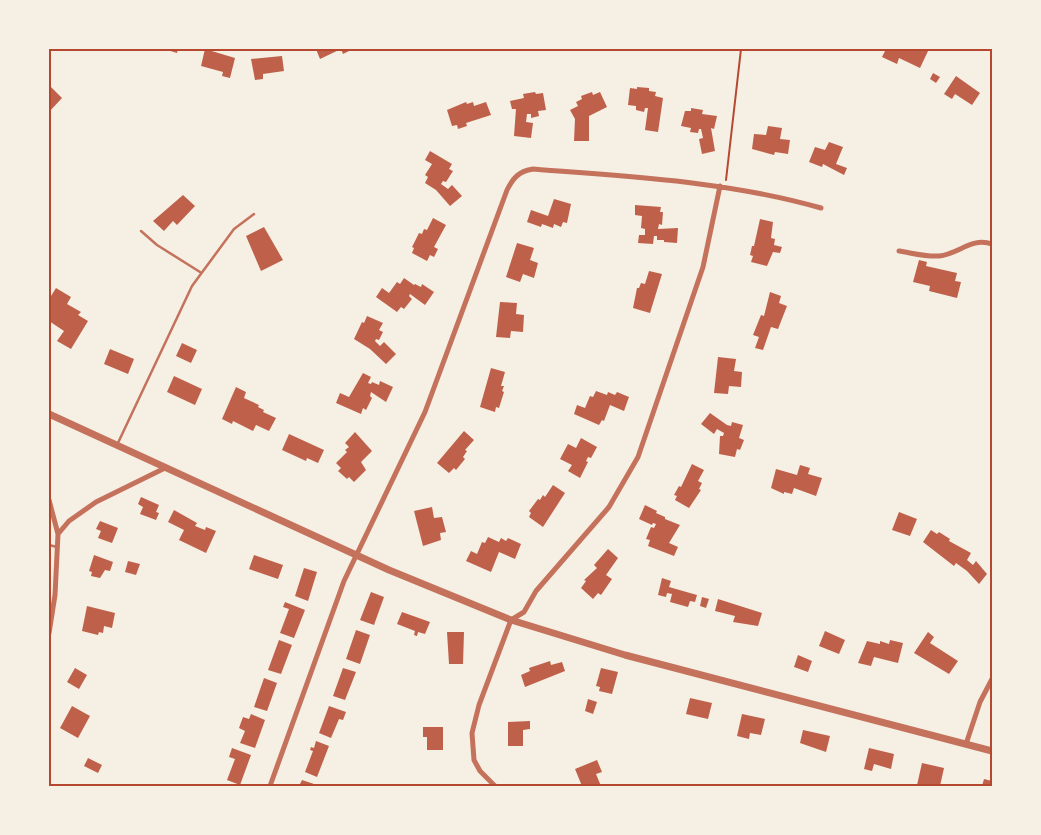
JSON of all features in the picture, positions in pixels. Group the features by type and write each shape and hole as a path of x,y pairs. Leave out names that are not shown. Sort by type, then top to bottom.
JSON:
{"street":[{"path":"270,786 355,555 425,412 507,190 520,172 533,169 723,186 780,196 821,208"},
{"path":"495,786 480,771 474,760 472,733 479,705 511,620 524,612 536,591 599,520 632,471 644,443 703,267 723,186"},
{"path":"899,251 938,256 949,254 973,242 992,244"},
{"path":"49,414 355,555 511,620 625,655 992,751"},
{"path":"58,534 69,521 87,508 133,482 165,468"},
{"path":"49,500 58,534 49,633"},
{"path":"966,744 980,702 992,678"}],"lane":[{"path":"116,446 176,316 200,272 234,229 254,214"},
{"path":"140,231 158,246 200,272"},
{"path":"49,545 58,548"}],"path":[{"path":"723,186 742,49"}],"building":[{"path":"164,49 178,49 177,53"},
{"path":"205,49 235,58 230,78 222,76 223,72 201,66"},
{"path":"316,49 341,49 320,59"},
{"path":"341,49 353,49 343,54"},
{"path":"886,49 929,49 920,68 899,58 897,64 882,57"},
{"path":"282,56 284,71 263,74 263,79 255,80 251,59"},
{"path":"933,73 940,77 936,83 930,79"},
{"path":"956,76 980,93 972,105 955,94 952,99 944,94"},
{"path":"49,85 62,98 49,112"},
{"path":"637,87 649,88 649,91 656,92 655,96 663,98 658,132 645,130 648,108 645,108 644,112 636,110 636,106 628,105 630,88 637,89"},
{"path":"535,92 536,94 543,93 546,110 538,111 539,116 531,118 531,114 527,114 526,122 533,123 531,138 514,136 516,109 512,109 510,101 524,98 523,94"},
{"path":"592,92 593,95 600,92 607,107 589,116 589,141 574,141 575,119 570,110 578,106 576,102 582,99 581,96"},
{"path":"466,102 467,104 473,102 474,106 486,102 491,115 466,123 467,126 458,129 457,125 452,126 447,110"},
{"path":"691,108 703,110 702,114 717,116 714,129 711,128 715,151 702,154 699,139 703,138 701,129 699,129 698,133 690,132 691,128 681,126 685,111 691,111"},
{"path":"768,126 782,128 780,139 790,140 788,154 775,152 774,155 752,149 754,134 766,135"},
{"path":"829,142 843,147 836,164 847,168 844,175 823,164 822,167 809,162 815,147 825,150"},
{"path":"430,151 452,164 449,169 453,171 446,182 443,181 441,184 448,189 452,185 462,196 450,206 436,190 425,183 428,177 425,175 432,164 425,160"},
{"path":"183,195 195,206 177,225 173,221 164,231 153,221"},
{"path":"554,199 571,204 567,223 563,222 561,227 554,224 553,228 542,224 541,227 527,222 531,210 548,216"},
{"path":"635,205 661,207 660,212 663,212 662,225 659,224 658,229 678,228 677,243 657,240 657,236 654,236 653,244 638,243 639,235 645,235 645,229 641,228 642,216 635,215"},
{"path":"433,218 446,225 434,247 438,249 434,257 430,255 427,261 412,253 414,248 412,247 419,233 422,234 424,229 427,230"},
{"path":"760,219 773,222 771,238 775,239 774,245 782,247 780,253 773,252 767,266 751,262 753,256 750,255"},
{"path":"264,227 283,260 261,271 246,236"},
{"path":"517,243 534,248 530,260 538,263 534,278 523,274 520,282 506,277"},
{"path":"919,260 927,262 926,266 957,273 955,281 961,282 957,298 929,291 930,286 913,282"},
{"path":"649,271 662,274 650,313 633,308 637,288 639,288 641,283 645,284"},
{"path":"404,278 414,285 421,287 422,284 434,292 425,305 410,294 409,296 412,299 404,309 401,307 397,312 376,297 382,288 389,293 397,282 400,284"},
{"path":"56,288 71,297 67,304 81,312 78,315 88,321 71,349 57,341 64,331 49,321 49,294 51,296"},
{"path":"770,292 781,296 779,303 787,306 778,329 771,327 763,350 755,348 759,337 753,335 761,315 764,316"},
{"path":"500,302 517,303 516,314 524,315 523,332 511,331 510,338 496,337"},
{"path":"367,316 383,323 379,330 383,332 379,340 376,339 375,341 380,346 384,342 396,354 386,364 370,349 354,339"},
{"path":"182,343 197,350 191,363 176,356"},
{"path":"110,349 134,359 128,374 104,364"},
{"path":"718,357 736,359 734,371 742,372 741,387 729,386 728,394 714,393"},
{"path":"491,368 505,372 501,386 504,386 502,391 504,392 499,408 496,407 495,412 480,407"},
{"path":"363,373 371,377 368,383 371,384 372,382 379,385 380,381 393,387 386,402 371,392 370,396 372,398 366,410 363,408 361,414 336,403 340,393 349,397"},
{"path":"174,376 202,389 195,405 167,392"},
{"path":"236,387 246,392 244,398 259,405 258,407 264,410 263,412 276,418 269,431 256,425 253,431 233,421 232,424 222,419"},
{"path":"596,391 607,395 608,392 615,395 617,392 629,397 624,411 610,405 604,421 602,420 599,425 574,414 577,405 585,408 590,396 593,397"},
{"path":"710,413 727,425 731,426 732,422 743,425 739,438 744,440 740,450 737,449 735,457 719,454 720,436 723,436 724,433 717,429 714,434 701,424"},
{"path":"464,431 474,440 465,450 467,451 463,457 465,459 456,470 454,468 449,473 437,463"},
{"path":"355,432 372,451 361,462 366,470 354,482 338,471 341,468 336,463 347,452 345,450 349,447 345,443"},
{"path":"289,434 324,450 318,463 307,458 306,461 282,450"},
{"path":"581,438 597,447 591,458 588,457 586,461 588,462 580,478 568,471 572,465 560,459 568,444 576,448"},
{"path":"692,464 704,470 698,481 702,483 699,489 701,490 689,508 675,500 677,496 674,495 679,486 681,487"},
{"path":"800,465 810,468 808,474 822,478 816,496 794,488 792,494 784,492 784,494 771,488 776,469 797,475"},
{"path":"553,485 565,493 543,527 529,517 531,513 529,511 538,499 540,500 543,495 545,497"},
{"path":"141,497 159,505 156,512 159,513 156,520 140,514 143,507 138,504"},
{"path":"645,505 657,511 656,513 665,517 665,519 680,525 669,543 678,547 674,556 648,546 650,540 646,539 651,527 654,528 656,524 653,523 652,525 639,519"},
{"path":"432,507 434,518 442,517 446,532 440,533 441,540 423,546 414,511"},
{"path":"174,510 197,523 195,526 205,530 206,527 216,531 206,553 179,540 184,530 168,522"},
{"path":"899,512 917,519 910,536 892,530"},
{"path":"100,521 118,528 112,543 98,538 101,531 96,529"},
{"path":"931,530 937,534 939,532 950,539 949,541 971,553 967,560 973,565 976,561 987,574 979,584 967,571 956,563 954,566 923,542"},
{"path":"488,537 499,542 501,538 506,541 508,538 521,544 515,559 499,552 491,572 466,561 471,551 477,554 482,542 485,543"},
{"path":"608,549 618,558 606,575 612,579 601,595 598,593 593,599 581,588 586,581 584,580 597,568 594,565"},
{"path":"94,555 113,562 110,571 105,570 100,578 91,576 92,572 89,571"},
{"path":"254,555 283,565 278,579 249,569"},
{"path":"128,561 140,564 136,575 125,572"},
{"path":"304,568 317,572 308,601 295,596"},
{"path":"662,578 671,581 669,587 697,595 695,602 690,601 688,607 670,602 672,594 667,593 666,597 658,595"},
{"path":"371,592 384,597 374,625 360,620"},
{"path":"702,597 709,599 706,608 700,606"},
{"path":"718,599 762,613 758,626 733,622 735,616 715,611"},
{"path":"285,602 305,610 294,638 280,633 289,609 283,607"},
{"path":"87,606 115,613 112,628 104,626 103,633 99,632 98,635 82,631"},
{"path":"402,612 430,622 425,634 418,632 417,636 414,635 415,631 397,624"},
{"path":"356,630 370,635 360,664 346,659"},
{"path":"825,631 845,640 839,654 819,646"},
{"path":"447,632 464,632 463,664 449,664"},
{"path":"928,632 934,637 930,643 958,661 949,674 914,653"},
{"path":"279,640 292,645 281,674 268,670"},
{"path":"890,640 903,643 898,663 874,657 871,666 858,663 867,641 880,644 880,641 889,644"},
{"path":"798,655 812,661 808,672 794,667"},
{"path":"550,661 551,665 562,662 565,671 525,687 521,675 530,671 529,668"},
{"path":"75,668 87,675 79,689 67,682"},
{"path":"343,668 356,672 345,700 333,696"},
{"path":"601,668 618,672 612,694 599,691 600,687 596,686"},
{"path":"264,678 277,683 267,711 254,707"},
{"path":"690,698 712,703 708,719 686,714"},
{"path":"588,699 597,702 593,714 585,711"},
{"path":"72,706 90,716 78,738 60,728"},
{"path":"329,706 346,712 343,720 339,719 331,738 319,733"},
{"path":"251,714 265,720 255,748 240,743 245,731 239,728 243,717 249,719"},
{"path":"742,714 765,719 761,735 750,733 749,739 737,736"},
{"path":"530,721 530,729 523,730 523,746 508,746 508,722"},
{"path":"423,727 443,727 443,750 427,750 427,737 423,737"},
{"path":"803,730 830,736 826,752 800,743"},
{"path":"316,741 329,746 317,777 305,772 313,751 310,750 311,747 314,748"},
{"path":"232,748 251,755 240,785 227,780 235,759 229,757"},
{"path":"869,748 894,754 891,769 874,764 872,771 864,769"},
{"path":"88,758 102,765 98,773 84,766"},
{"path":"597,760 602,772 596,774 601,786 582,786 575,769"},
{"path":"922,763 944,768 940,786 917,785"},
{"path":"984,779 992,781 992,786 982,786"},
{"path":"302,780 314,784 314,786 299,786"}]}
